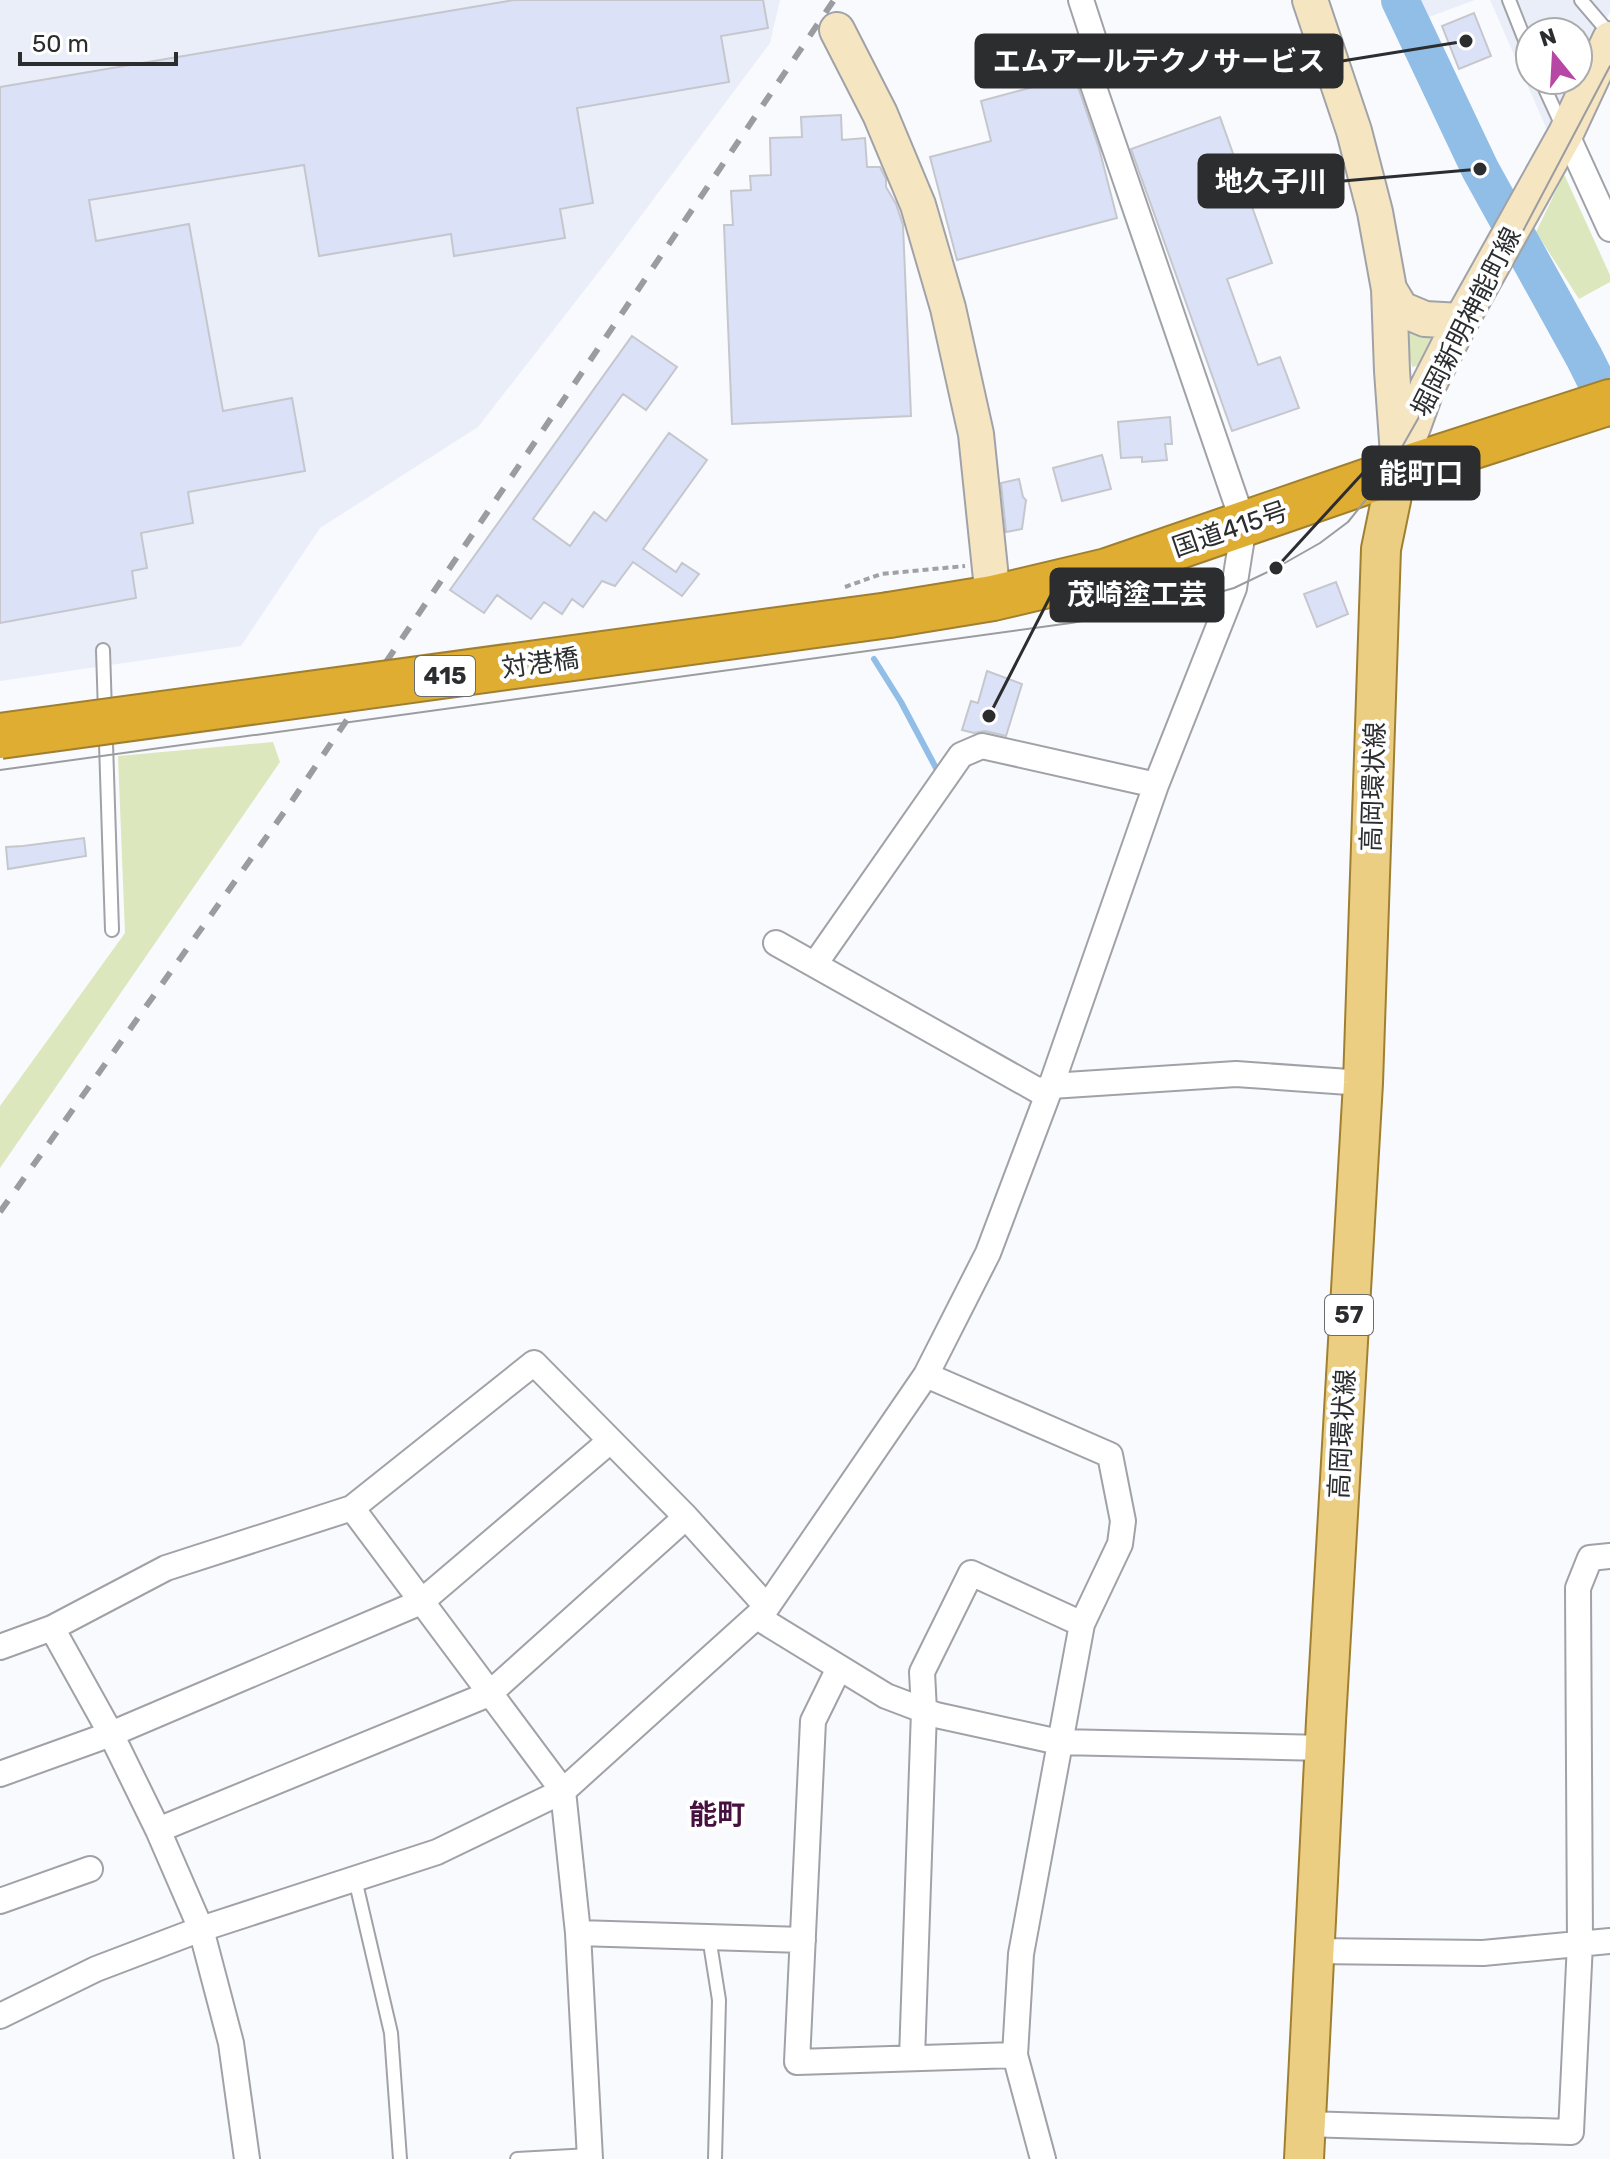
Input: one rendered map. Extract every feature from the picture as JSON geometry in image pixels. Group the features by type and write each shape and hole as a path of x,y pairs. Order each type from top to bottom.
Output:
{"highway":[{"name":"国道415号","path":"889,615 993,598 1107,571 1597,406"},
{"name":"対港橋","path":"0,736 889,615"}],"main road":[{"name":"高岡環状線","path":"1304,2142 1363,1083 1381,549 1397,471"}],"street":[{"path":"0,2016 96,1969 201,1929 437,1852 563,1791 762,1612 926,1375 988,1253 1051,1086 1156,785 1234,588 1244,525 1089,73 1093,37 1081,0"},
{"path":"1310,0 1354,131 1375,212 1389,289 1397,471"},
{"path":"837,30 880,114 918,205 948,308 976,434 993,598"},
{"name":"堀岡新明神能町線","path":"1570,143 1610,36"},
{"name":"堀岡新明神能町線","path":"1397,471 1455,377 1502,269 1570,143 1610,85"},
{"path":"1570,143 1610,229"},
{"name":"堀岡新明神能町線","path":"1397,471 1427,388 1461,321 1502,269"},
{"path":"1389,289 1401,309 1425,319 1461,321"},
{"path":"815,964 961,755 982,746 1156,785"},
{"path":"776,943 1039,1091 1051,1086 1236,1074 1363,1083"},
{"path":"0,1647 52,1628 166,1568 352,1508 534,1363 686,1517 762,1612 839,1668 886,1696 936,1715 1059,1742 1325,1748"},
{"path":"926,1375 1110,1455 1123,1521 1120,1544 1082,1624 1021,1954 1015,2055 1043,2159"},
{"path":"0,1774 111,1734 421,1602 610,1441"},
{"path":"352,1508 563,1791 578,1933 590,2157"},
{"path":"158,1830 489,1694 686,1517"},
{"path":"1304,2142 1571,2132 1580,1943 1578,1588 1590,1558 1610,1556"},
{"path":"912,2058 924,1711 922,1672 971,1573 1082,1624"},
{"path":"52,1628 111,1734 158,1830 201,1929 231,2043 247,2159"},
{"path":"839,1668 813,1721 797,2062 1015,2055"},
{"path":"0,1901 90,1869"},
{"path":"578,1933 803,1940"},
{"path":"1314,1951 1483,1953 1610,1941"}],"lane":[{"path":"1581,0 1610,36"},
{"path":"1548,96 1570,143"},
{"path":"103,650 112,930"},
{"path":"355,1879 391,2033 400,2159"},
{"path":"709,1937 719,2000 715,2159"},
{"path":"517,2159 590,2157"}],"shaded area":[{"path":"0,0 780,0 770,43 478,427 320,528 241,646 0,681"},
{"path":"1418,0 1475,0 1426,18"},
{"path":"1490,0 1610,0 1610,12 1594,42 1594,16 1514,16 1514,55"},
{"path":"1532,96 1565,96 1547,130"}],"green space":[{"path":"1564,174 1610,275 1610,282 1579,299 1536,232"},
{"path":"1408,328 1437,331 1424,364 1412,367 1407,342"},
{"path":"273,742 280,762 0,1168 0,1106 125,933 118,756"}],"building":[{"path":"514,0 763,0 768,28 721,36 729,82 577,108 593,203 560,209 565,238 454,256 451,234 319,256 304,165 89,200 96,241 189,224 223,411 292,398 305,471 188,492 193,523 141,533 147,568 132,571 136,598 0,623 0,87"},
{"path":"1474,13 1491,56 1459,69 1442,26"},
{"path":"1074,54 1075,78 1099,148 1117,218 957,260 930,157 991,141 981,101 1037,86 1032,65"},
{"path":"841,115 842,140 865,138 867,167 880,167 903,225 911,416 732,424 724,225 733,225 731,191 751,190 750,176 771,175 770,138 802,137 801,117"},
{"path":"1220,117 1272,263 1227,279 1258,365 1280,357 1299,408 1232,431 1131,149"},
{"path":"632,336 677,367 646,410 623,394 533,519 570,546 594,512 606,521 669,433 707,460 643,549 676,572 682,563 699,574 682,596 633,562 615,586 602,581 583,607 572,599 562,614 544,602 531,619 497,595 484,613 450,590"},
{"path":"1170,417 1172,444 1165,444 1167,460 1142,462 1142,457 1121,458 1118,422"},
{"path":"1102,455 1111,489 1062,501 1053,468"},
{"path":"1019,479 1026,500 1022,529 1006,532 1001,483"},
{"path":"1336,582 1348,614 1317,627 1304,594"},
{"path":"987,671 1022,684 1006,736 962,730 971,701 978,703"},
{"path":"84,838 86,856 8,869 6,847"}],"waterway":[{"path":"1400,0 1480,169 1610,409"},
{"path":"874,659 936,768"}],"tram line":[{"path":"0,770 1071,623 1174,605 1234,588 1320,543 1348,522 1385,476 1503,269 1610,66"}],"railway":[{"path":"0,1212 292,801 834,0"}],"place":[{"name":"エムアールテクノサービス","path":"1466,41"},
{"name":"地久子川","path":"1480,169"},
{"name":"能町口","path":"1276,568"},
{"name":"茂崎塗工芸","path":"989,716"}],"district":[{"name":"能町","path":"717,1814"}]}
